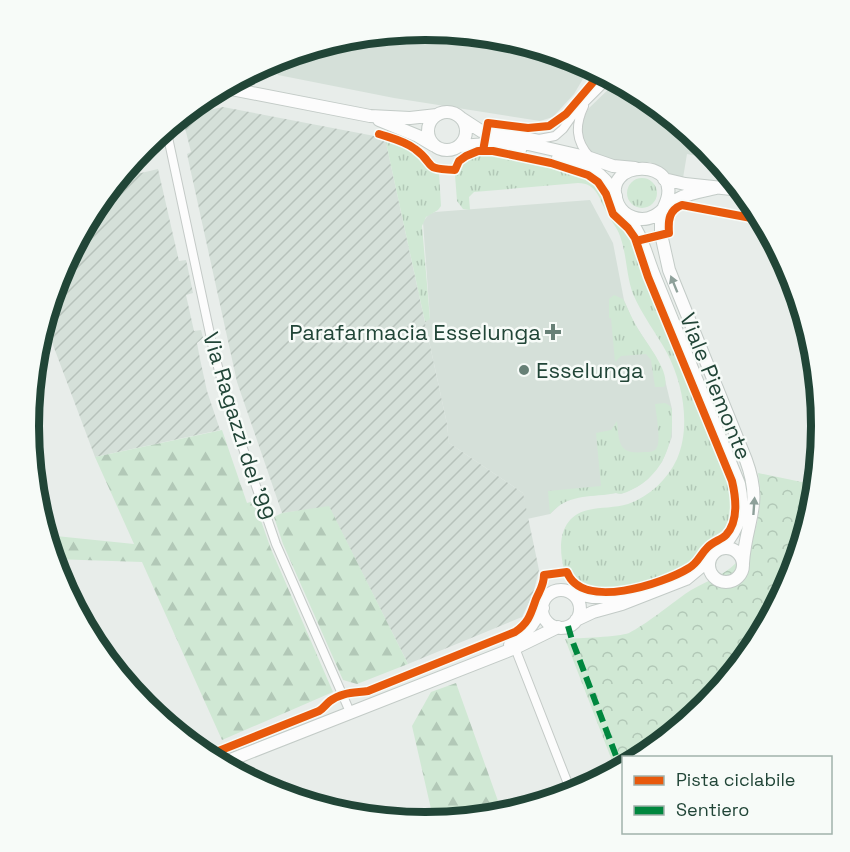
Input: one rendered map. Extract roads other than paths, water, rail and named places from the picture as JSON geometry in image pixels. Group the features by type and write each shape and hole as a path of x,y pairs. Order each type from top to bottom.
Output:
{"street":[{"path":"491,134 510,133 539,139 551,137 561,132 575,112 603,84"},
{"path":"236,90 370,116 410,118 449,112 491,134 590,158 609,165 651,169 664,179 729,189"},
{"path":"585,104 578,122 577,134 590,158"},
{"path":"433,145 427,131 430,121 436,115"},
{"path":"370,116 418,136 439,149 449,150 459,146 492,144 576,163 599,174 609,184 624,212 639,219 647,219 686,195 716,188"},
{"path":"459,146 466,135 466,128 461,118"},
{"name":"Via Ragazzi del '99","path":"168,138 213,348 228,405 276,544 350,712"},
{"path":"616,197 616,190 622,176 635,168"},
{"path":"663,209 668,194 664,179"},
{"name":"Viale Piemonte","path":"663,209 661,234 669,270 753,480 754,510 745,540 743,563"},
{"name":"Viale Piemonte","path":"624,212 643,239 654,275 738,480 741,499 740,518 734,534 722,548"},
{"path":"231,760 509,649 558,627 568,626 593,612 617,606 686,579 709,560 714,552 722,548 735,551 743,563 736,579 726,582 686,579"},
{"path":"709,560 710,573 717,580"},
{"path":"558,627 553,626 545,618 544,602 551,593 562,590 597,597 641,596"},
{"path":"572,593 580,606 576,620"},
{"path":"509,649 531,626 543,608"},
{"path":"509,649 568,785"}],"place":[{"name":"Parafarmacia Esselunga","path":"553,332"},
{"name":"Esselunga","path":"524,370"}]}
